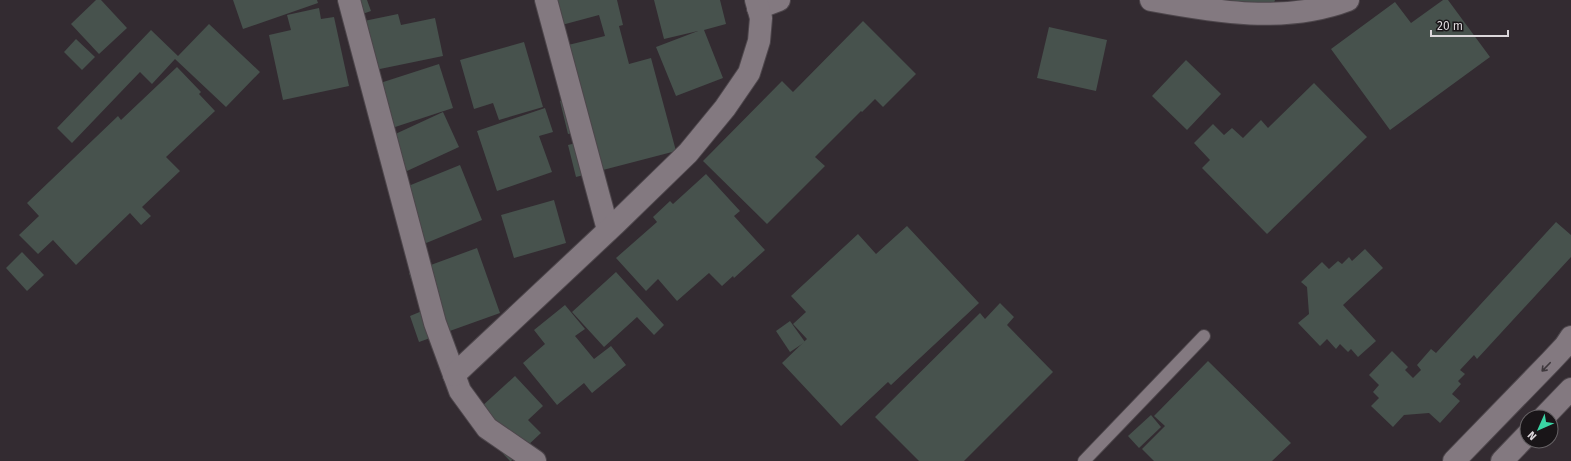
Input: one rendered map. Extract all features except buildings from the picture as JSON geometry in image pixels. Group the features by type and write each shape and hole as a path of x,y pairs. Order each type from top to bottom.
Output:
{"street":[{"path":"349,0 435,324 460,391 487,428 535,461"},
{"path":"546,0 608,230"},
{"path":"454,375 688,153 726,108 749,73 760,41 761,18 757,4 779,0"},
{"path":"1151,0 1195,8 1269,15 1303,12 1348,0"},
{"path":"1454,461 1569,341"},
{"path":"1552,409 1571,389"},
{"path":"1502,461 1519,443"}],"lane":[{"path":"1084,461 1204,336"}]}
